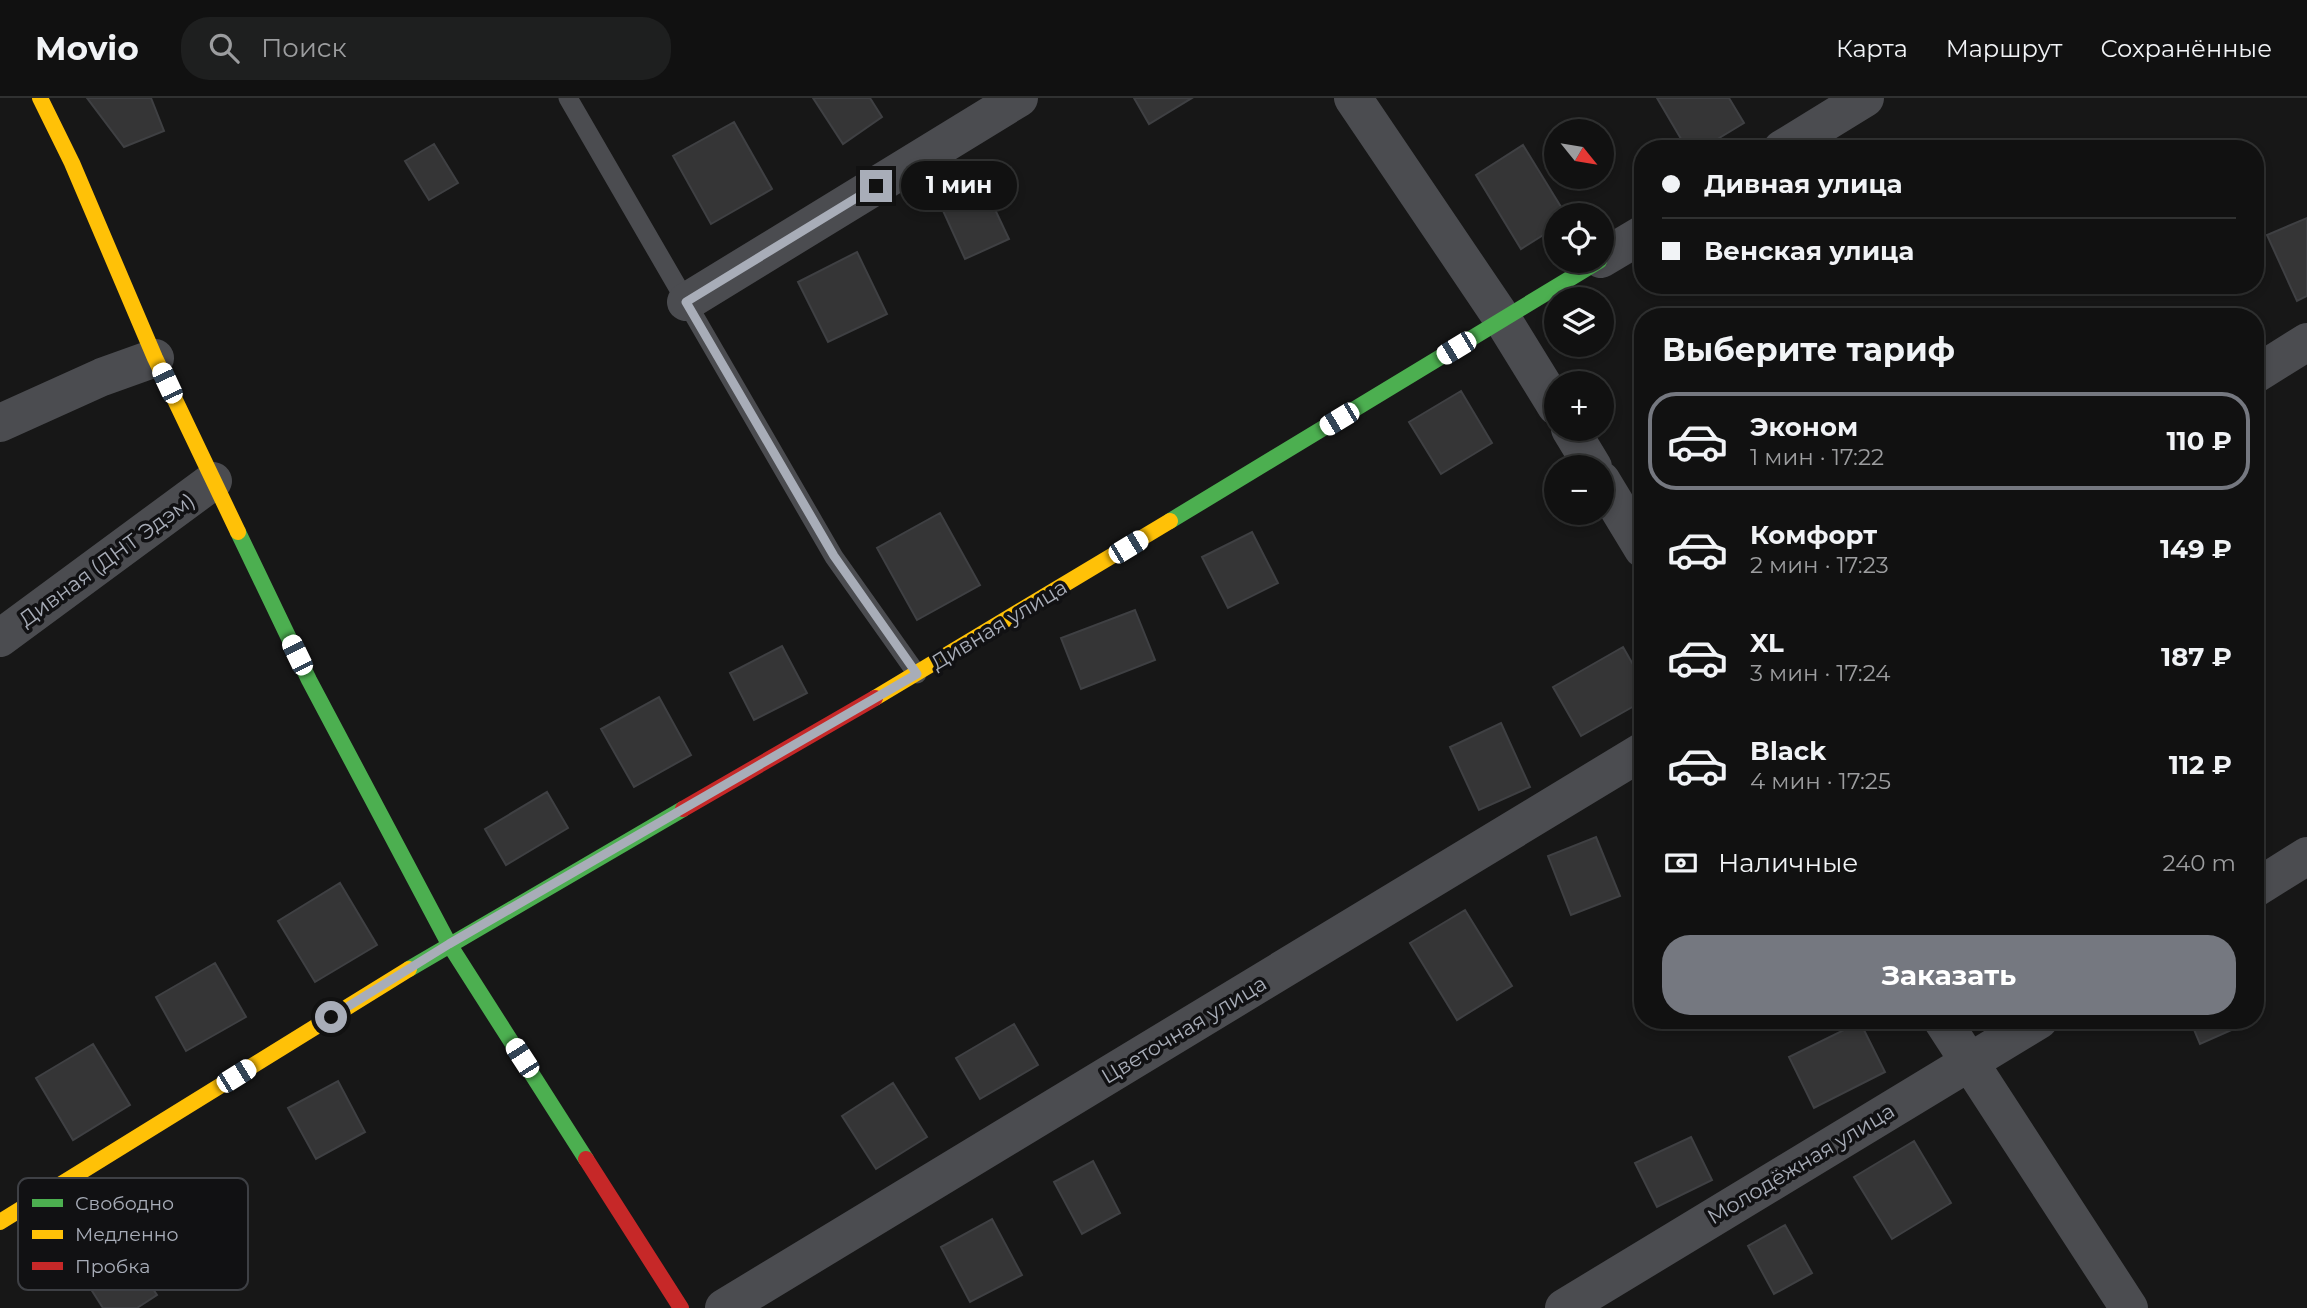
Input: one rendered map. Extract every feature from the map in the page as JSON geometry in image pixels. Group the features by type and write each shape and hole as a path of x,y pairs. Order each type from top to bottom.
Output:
{"street":[{"path":"40,98 72,163 155,358 309,680 449,944 681,1308"},
{"path":"686,302 1019,98"},
{"path":"1353,98 1503,320 1544,387"},
{"path":"1796,140 1864,98"},
{"name":"Дивная улица","path":"1614,252 1634,239"},
{"name":"Дивная улица","path":"71,1178 449,944 917,674 1579,273"},
{"path":"2264,369 2307,342"},
{"path":"0,423 102,377 155,358"},
{"name":"Дивная (ДНТ Эдэм)","path":"0,638 213,481"},
{"path":"1614,501 1634,534"},
{"name":"Цветочная улица","path":"724,1308 1634,756"},
{"path":"2264,883 2307,856"},
{"path":"1948,1029 2129,1308"},
{"name":"Молодёжная улица","path":"1564,1308 2024,1029"},
{"name":"Дивная улица","path":"0,1222 18,1211"}],"lane":[{"path":"568,98 834,556 917,674"}],"building":[{"path":"87,98 151,98 164,131 124,147"},
{"path":"813,98 870,98 882,117 843,144"},
{"path":"1134,98 1192,98 1149,124"},
{"path":"1657,98 1729,98 1744,123 1716,140 1682,140"},
{"path":"734,122 772,189 711,224 673,156"},
{"path":"434,144 458,183 429,200 405,161"},
{"path":"1523,145 1544,179 1544,189 1550,189 1559,203 1544,203 1544,235 1521,249 1476,175"},
{"path":"983,184 1009,239 965,259 940,204"},
{"path":"2307,218 2307,296 2297,301 2267,235"},
{"path":"857,252 887,314 828,342 798,282"},
{"path":"1461,391 1492,443 1441,474 1409,422"},
{"path":"940,513 980,585 917,620 877,548"},
{"path":"1252,532 1278,583 1228,608 1202,557"},
{"path":"1135,610 1155,660 1081,689 1061,638"},
{"path":"782,646 807,693 754,720 730,673"},
{"path":"1623,647 1634,666 1634,706 1581,736 1553,687"},
{"path":"659,697 691,755 634,787 601,729"},
{"path":"1501,723 1530,787 1479,810 1450,747"},
{"path":"547,792 568,828 506,865 485,829"},
{"path":"1596,837 1620,896 1571,915 1548,856"},
{"path":"340,883 377,945 315,982 278,921"},
{"path":"1465,910 1512,986 1457,1020 1410,943"},
{"path":"215,963 246,1017 186,1051 156,997"},
{"path":"1014,1024 1038,1065 980,1099 956,1058"},
{"path":"1846,1029 1864,1029 1885,1072 1814,1108 1789,1057"},
{"path":"2194,1029 2234,1029 2200,1044"},
{"path":"93,1044 130,1105 73,1140 36,1078"},
{"path":"338,1081 365,1132 316,1159 288,1108"},
{"path":"893,1083 927,1137 876,1169 842,1116"},
{"path":"1691,1137 1712,1180 1657,1207 1635,1163"},
{"path":"1914,1141 1951,1203 1892,1239 1854,1177"},
{"path":"1093,1161 1120,1213 1082,1234 1054,1182"},
{"path":"992,1219 1022,1275 970,1302 941,1247"},
{"path":"1785,1225 1812,1273 1774,1294 1748,1246"},
{"path":"91,1290 154,1290 157,1295 137,1308 103,1308"}],"traffic: fast":[{"path":"1170,521 1579,273"},
{"path":"238,532 309,680 449,944 586,1159"},
{"path":"409,969 683,809"}],"traffic: slow":[{"path":"40,98 72,163 155,358 238,532"},
{"path":"875,698 1170,521"},
{"path":"71,1178 409,969"},
{"path":"0,1222 18,1211"}],"traffic: jam":[{"path":"683,809 875,698"},
{"path":"586,1159 681,1308"}],"route":[{"path":"331,1017 449,944 917,674 834,556 686,302 876,186"}]}
